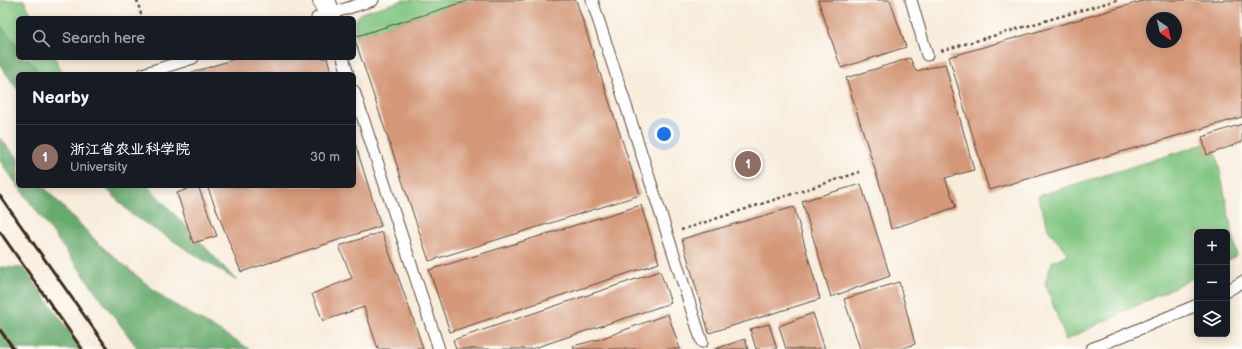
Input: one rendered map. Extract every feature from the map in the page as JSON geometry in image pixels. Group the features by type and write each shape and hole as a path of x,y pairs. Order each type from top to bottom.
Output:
{"lane":[{"path":"325,13 373,0"},
{"path":"592,0 702,342"},
{"path":"911,0 927,55"},
{"path":"149,72 187,60"},
{"path":"344,60 347,72"},
{"path":"356,97 438,349"},
{"path":"1230,288 1242,282"},
{"path":"1091,349 1194,306"}],"path":[{"path":"137,0 141,16"},
{"path":"927,55 1118,0"},
{"path":"668,234 860,172"}],"green space":[{"path":"0,0 24,0 32,16 16,16 16,45 0,25"},
{"path":"404,0 470,0 356,36 356,20 361,13"},
{"path":"0,25 16,45 16,60 29,60 38,72 16,72 16,87 0,65"},
{"path":"29,60 56,60 62,72 38,72"},
{"path":"0,138 16,156 16,183 0,161"},
{"path":"1214,141 1237,256 1230,260 1230,229 1194,229 1194,277 1066,340 1045,283 1052,262 1068,254 1049,231 1038,196"},
{"path":"19,188 45,188 100,245 165,299 250,349 138,349"},
{"path":"106,188 150,188 237,281 132,215"},
{"path":"0,267 24,268 82,349 0,349"}],"building":[{"path":"470,0 576,0 640,195 429,261 356,43 356,36"},
{"path":"818,0 890,0 906,47 841,68"},
{"path":"1146,0 1242,0 1242,117 989,190 949,57"},
{"path":"910,58 916,71 945,64 974,170 945,178 956,207 891,229 884,198 846,78"},
{"path":"232,60 328,60 331,72 193,72"},
{"path":"1242,124 1242,142 1207,155 1202,137"},
{"path":"356,146 381,226 241,272 208,188 356,188"},
{"path":"861,184 890,276 831,297 802,201"},
{"path":"190,188 199,188 217,236 193,243 177,193"},
{"path":"641,205 659,263 450,332 429,270"},
{"path":"794,207 820,299 709,333 682,239"},
{"path":"382,232 423,349 378,349 364,307 323,321 312,294 352,278 339,246"},
{"path":"660,271 671,303 531,349 456,349 453,340"},
{"path":"899,282 915,344 900,349 860,349 844,299"},
{"path":"813,313 825,349 786,349 779,326"},
{"path":"668,314 680,349 574,349 573,346 600,339"},
{"path":"769,324 777,349 756,349 750,329"},
{"path":"745,339 748,349 715,349"}],"railway":[{"path":"0,196 108,349"},
{"path":"0,232 82,349"},
{"path":"0,330 14,349"}],"place":[{"name":"浙江省农业科学院","path":"748,164"}]}
